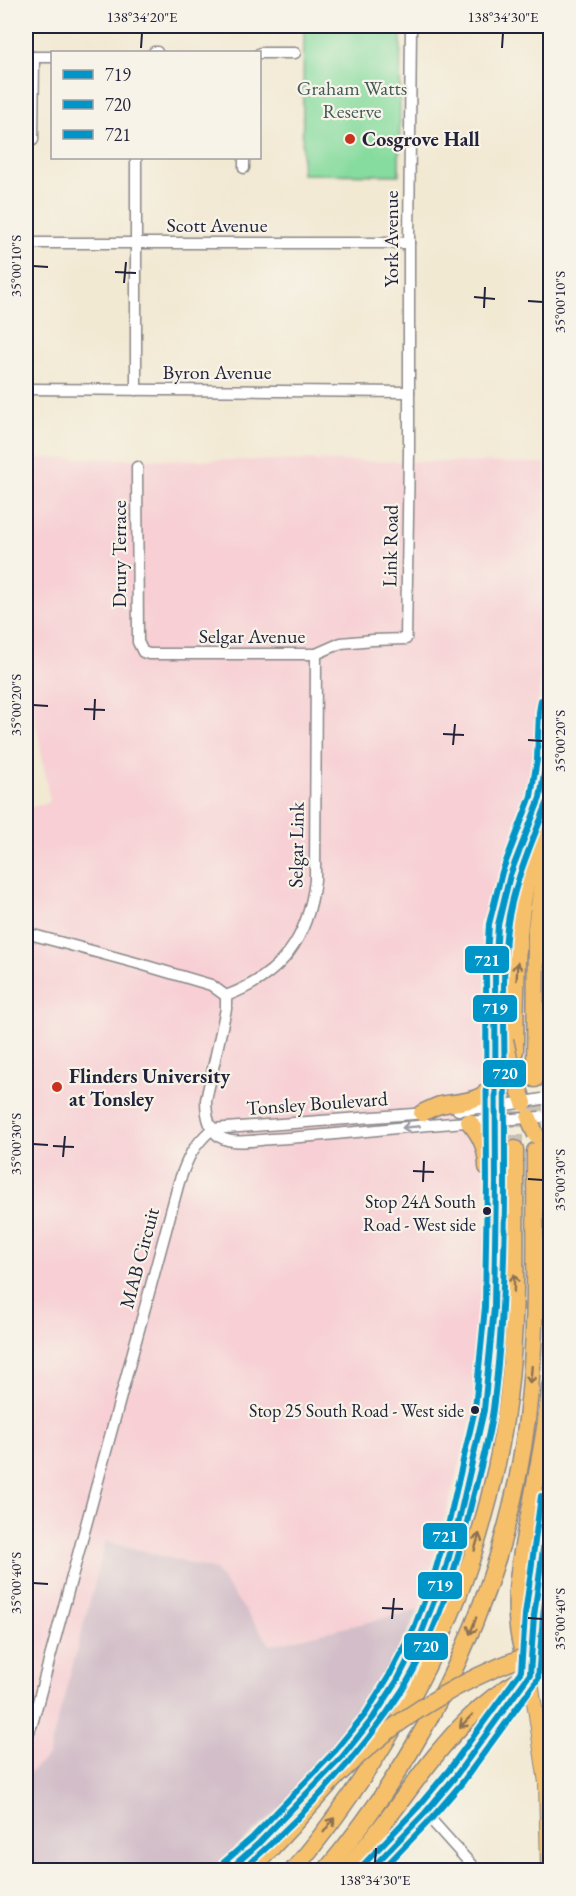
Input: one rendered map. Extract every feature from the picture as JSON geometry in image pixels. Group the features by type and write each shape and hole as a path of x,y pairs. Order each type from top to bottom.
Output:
{"highway":[{"path":"406,1709 455,1563 484,1429 494,1308 498,1113 495,1079 497,935 503,898 515,860 537,810 543,786 550,702"},
{"path":"510,1045 524,894 543,823 550,785"},
{"path":"535,1079 536,928 542,883 550,850"},
{"path":"495,985 510,1045 536,1114 550,1186"},
{"path":"422,1113 438,1106 465,1102 482,1096 492,1088 495,1079"},
{"path":"469,1122 483,1142 489,1172 496,1184"},
{"path":"293,1870 348,1800 406,1709 440,1642 472,1559 493,1480 508,1398 513,1342 515,1149"},
{"path":"326,1870 375,1807 428,1723 470,1633 492,1574 511,1505 526,1428 532,1366 535,1151"},
{"path":"530,1673 520,1640 517,1587 545,1435 550,1387"},
{"path":"229,1870 258,1844 342,1757 373,1718 397,1681 432,1609 456,1532 484,1410"},
{"path":"370,1870 425,1813 455,1777 530,1673 534,1616 550,1497"},
{"path":"250,1870 341,1772 408,1717 468,1681 550,1648"},
{"path":"346,1870 458,1729 494,1696 530,1673 550,1666"}],"main road":[{"path":"548,1870 546,1783 530,1673 539,1651 550,1638"}],"street":[{"name":"York Avenue","path":"409,453 411,26"},
{"path":"261,53 295,53"},
{"path":"33,140 29,118 30,57 51,57"},
{"path":"136,159 136,390"},
{"name":"Scott Avenue","path":"26,243 409,243"},
{"name":"Byron Avenue","path":"26,389 409,392"},
{"name":"Link Road","path":"406,639 409,453"},
{"name":"Drury Terrace","path":"137,467 138,642"},
{"name":"Selgar Avenue","path":"138,642 143,652 149,654 316,654 341,643 374,639 406,639"},
{"name":"Selgar Link","path":"226,996 258,980 282,961 300,937 308,919 315,880 316,654"},
{"path":"26,933 211,985 226,996 226,1009 206,1100 212,1130"},
{"name":"Tonsley Boulevard","path":"212,1130 422,1113 536,1114 546,1098"},
{"name":"Tonsley Boulevard","path":"212,1130 221,1138 237,1141 301,1138 469,1122 498,1113"},
{"name":"MAB Circuit","path":"26,1739 32,1725 179,1182 189,1155 212,1130"},
{"path":"425,1813 476,1870"}],"shaded area":[{"path":"26,458 545,463 542,653 532,802 498,884 486,943 484,1216 489,1255 485,1350 472,1418 419,1610 271,1645 215,1570 106,1541 48,1756 26,1776 26,809 50,802 26,666"},
{"path":"106,1541 215,1570 271,1645 419,1610 400,1649 351,1732 293,1797 212,1870 26,1870 26,1776 48,1756"}],"green space":[{"name":"Graham Watts Reserve","path":"304,26 401,26 399,175 302,174"}],"tunnel":[{"path":"535,1079 535,1135"},
{"path":"515,1087 515,1149"}],"transit line":[{"name":"721","path":"223,1863 252,1838 335,1751 366,1713 389,1676 414,1628 434,1575 447,1530 475,1409 485,1307 486,971 489,924 502,872 531,796 537,760 541,700"},
{"name":"719","path":"229,1870 258,1844 342,1757 373,1718 397,1681 422,1632 443,1578 456,1532 484,1410 494,1308 495,971 498,925 510,875 540,798 546,761 550,702"},
{"name":"720","path":"242,1870 329,1785 386,1714 415,1668 436,1623 459,1552 489,1433 499,1353 505,1239 504,989 507,928 518,879 548,801 550,789"},
{"name":"721","path":"364,1864 418,1807 448,1771 521,1671 525,1615 541,1496"},
{"name":"719","path":"370,1870 425,1813 455,1777 530,1674 534,1616 550,1497"},
{"name":"720","path":"382,1870 462,1783 538,1679 550,1561"}],"place":[{"name":"Cosgrove Hall","path":"350,139"},
{"name":"Flinders University at Tonsley","path":"57,1087"},
{"name":"Stop 24A South Road - West side","path":"487,1211"},
{"name":"Stop 25 South Road - West side","path":"475,1410"}]}
